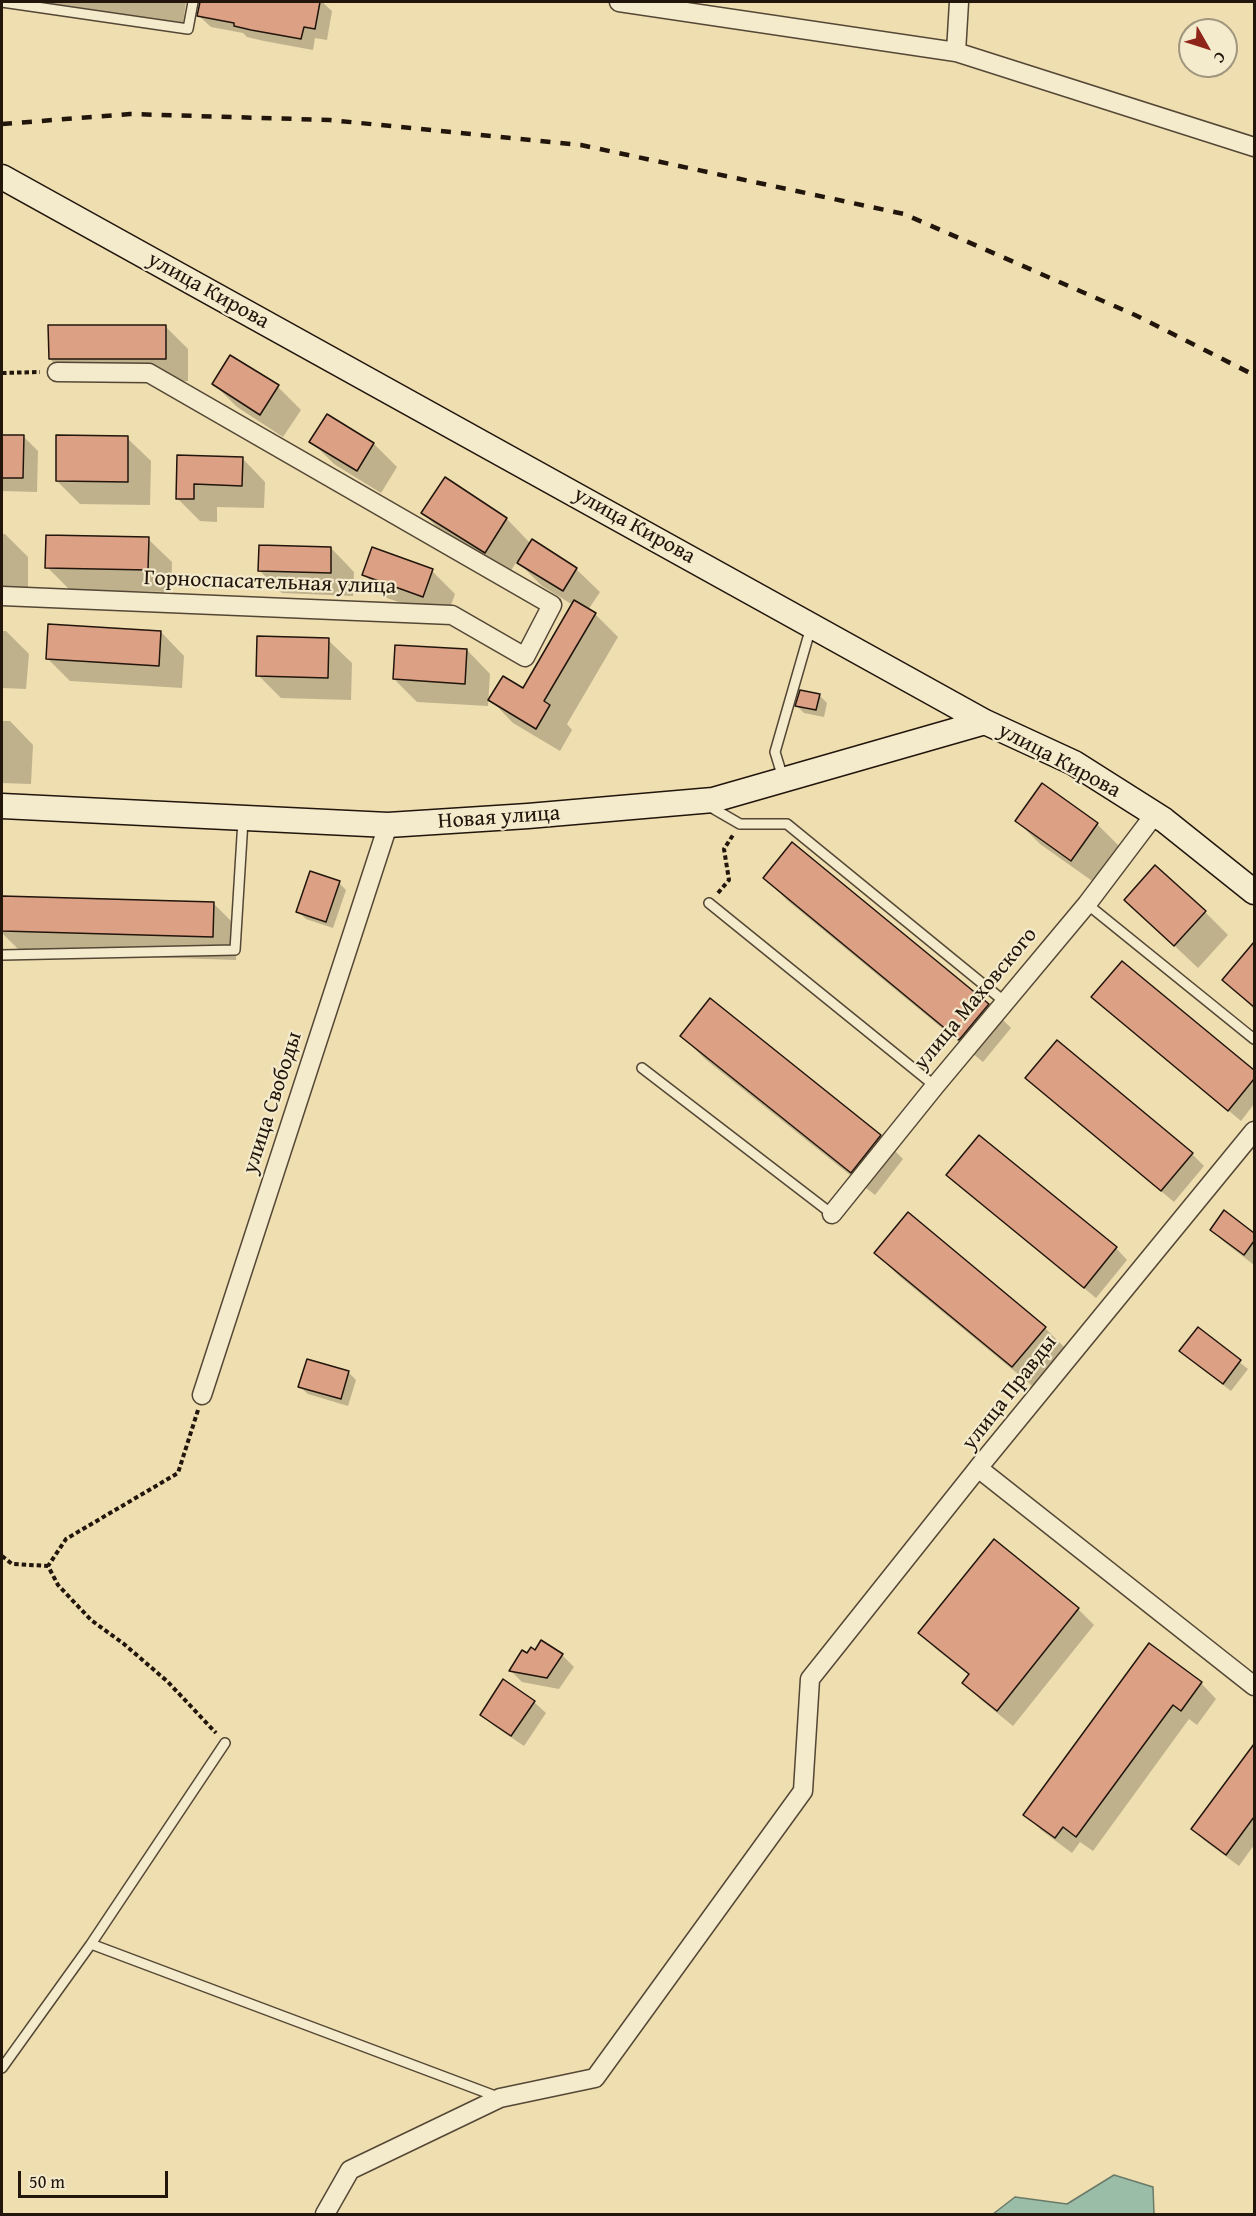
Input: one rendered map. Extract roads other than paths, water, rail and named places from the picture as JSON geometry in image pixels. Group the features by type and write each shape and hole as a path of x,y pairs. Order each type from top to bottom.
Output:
{"main road":[{"name":"улица Кирова","path":"2,177 985,722 1074,763 1155,814 1254,892"},
{"name":"Новая улица","path":"2,806 388,825 528,816 713,800 985,722"}],"street":[{"path":"619,2 956,52 1254,147"},
{"path":"956,52 959,2"},
{"name":"Горноспасательная улица","path":"2,596 452,615 525,657 552,605 149,373 57,372"},
{"name":"улица Маховского","path":"832,1214 1087,904 1155,814"},
{"name":"улица Свободы","path":"202,1395 388,825"},
{"name":"улица Правды","path":"1254,1131 978,1468 1254,1686"},
{"path":"325,2214 350,2170 500,2098 595,2078 803,1791 810,1679 978,1468"}],"lane":[{"path":"2,2 188,29 193,2"},
{"path":"783,780 775,752 811,625"},
{"path":"713,800 714,809 740,824 787,824 1005,1002"},
{"path":"2,955 235,950 243,818"},
{"path":"709,903 935,1086"},
{"path":"1087,904 1254,1039"},
{"path":"642,1068 832,1214"},
{"path":"2,2068 91,1944 225,1743"},
{"path":"91,1944 500,2098"}],"railway":[{"path":"2,124 130,114 330,120 581,145 904,214 1135,315 1254,375"}]}
